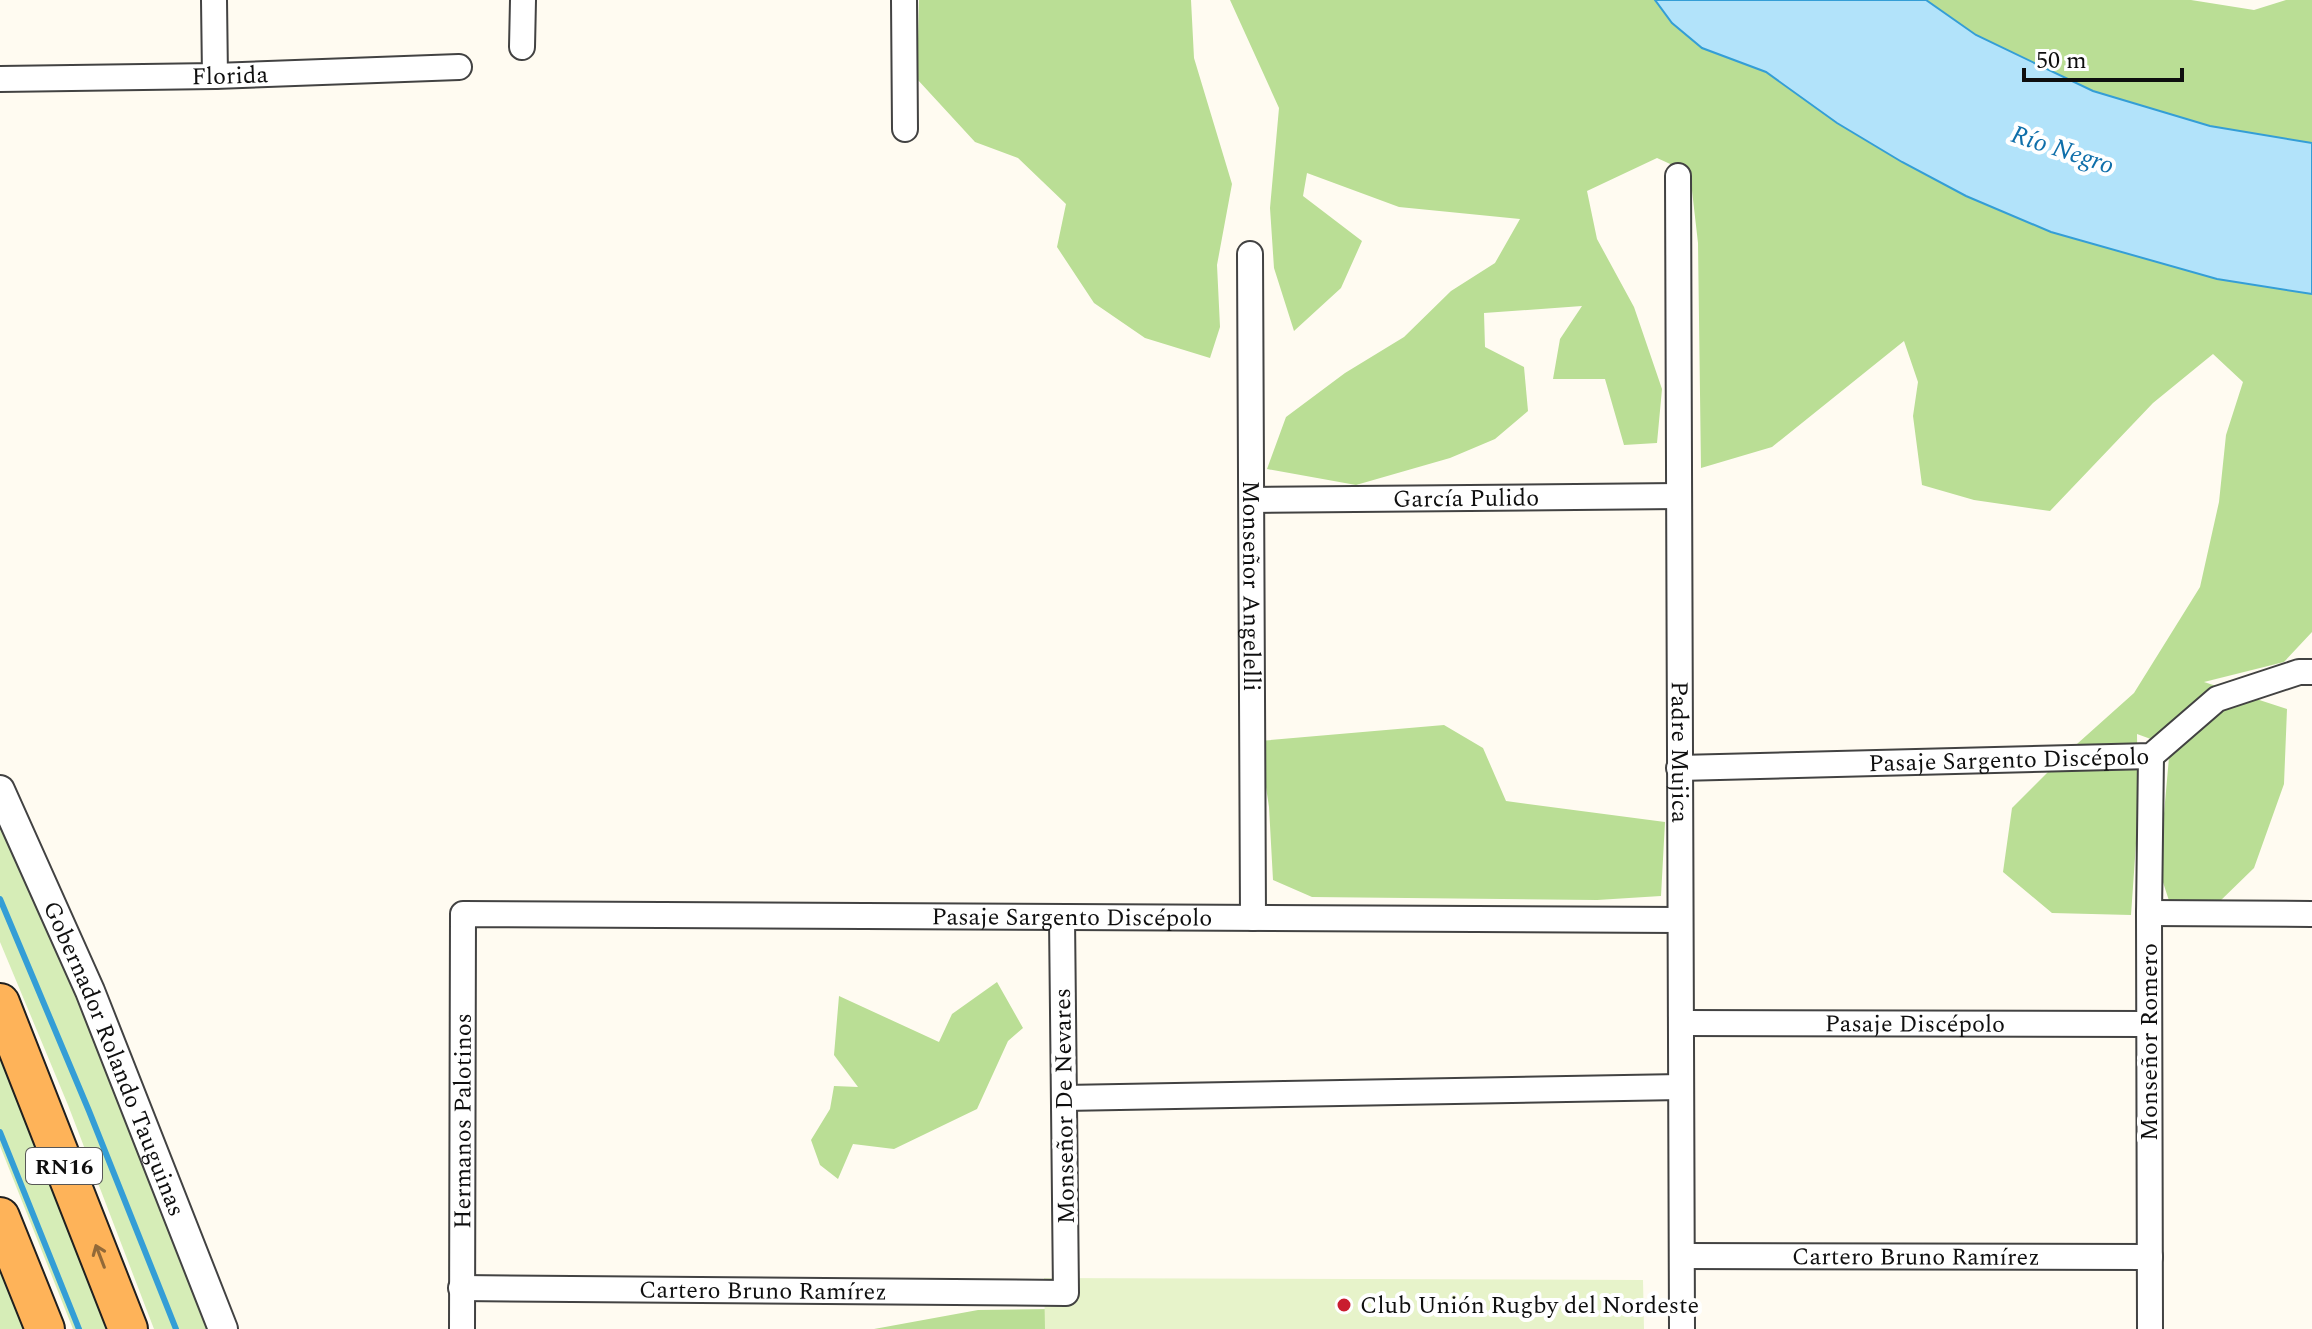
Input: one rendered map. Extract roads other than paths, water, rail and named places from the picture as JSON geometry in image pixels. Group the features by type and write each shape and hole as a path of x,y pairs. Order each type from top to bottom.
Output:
{"highway":[{"name":"RN16","path":"0,1003 128,1329"},
{"path":"0,1217 45,1329"}],"street":[{"path":"214,0 215,76"},
{"path":"522,47 523,0"},
{"path":"904,0 905,129"},
{"name":"Florida","path":"0,79 215,76 459,67"},
{"name":"Padre Mujica","path":"1678,176 1682,1329"},
{"name":"Monseñor Angelelli","path":"1250,254 1253,918"},
{"name":"García Pulido","path":"1252,500 1679,496"},
{"name":"Pasaje Sargento Discépolo","path":"1679,768 2151,756 2217,699 2299,672 2312,672"},
{"name":"Monseñor Romero","path":"2150,1329 2151,756"},
{"name":"Gobernador Rolando Tauguinas","path":"0,790 90,991 223,1329"},
{"path":"2149,913 2312,914"},
{"name":"Pasaje Sargento Discépolo","path":"463,914 1680,920"},
{"name":"Hermanos Palotinos","path":"462,1329 463,914"},
{"name":"Monseñor De Nevares","path":"1062,918 1066,1293"},
{"name":"Pasaje Discépolo","path":"1681,1023 2149,1024"},
{"path":"1064,1098 1681,1087"},
{"name":"Cartero Bruno Ramírez","path":"1682,1256 2150,1257"},
{"name":"Cartero Bruno Ramírez","path":"461,1288 1066,1293"}],"water":[{"name":"Río Negro","path":"1655,0 1926,0 1976,35 2093,91 2210,126 2312,143 2312,294 2217,279 2051,232 1966,196 1837,123 1766,72 1702,48 1672,23"}],"waterway":[{"path":"0,899 176,1329"},
{"path":"0,1132 79,1329"}],"place":[{"name":"Club Unión Rugby del Nordeste","path":"1344,1305"}]}
